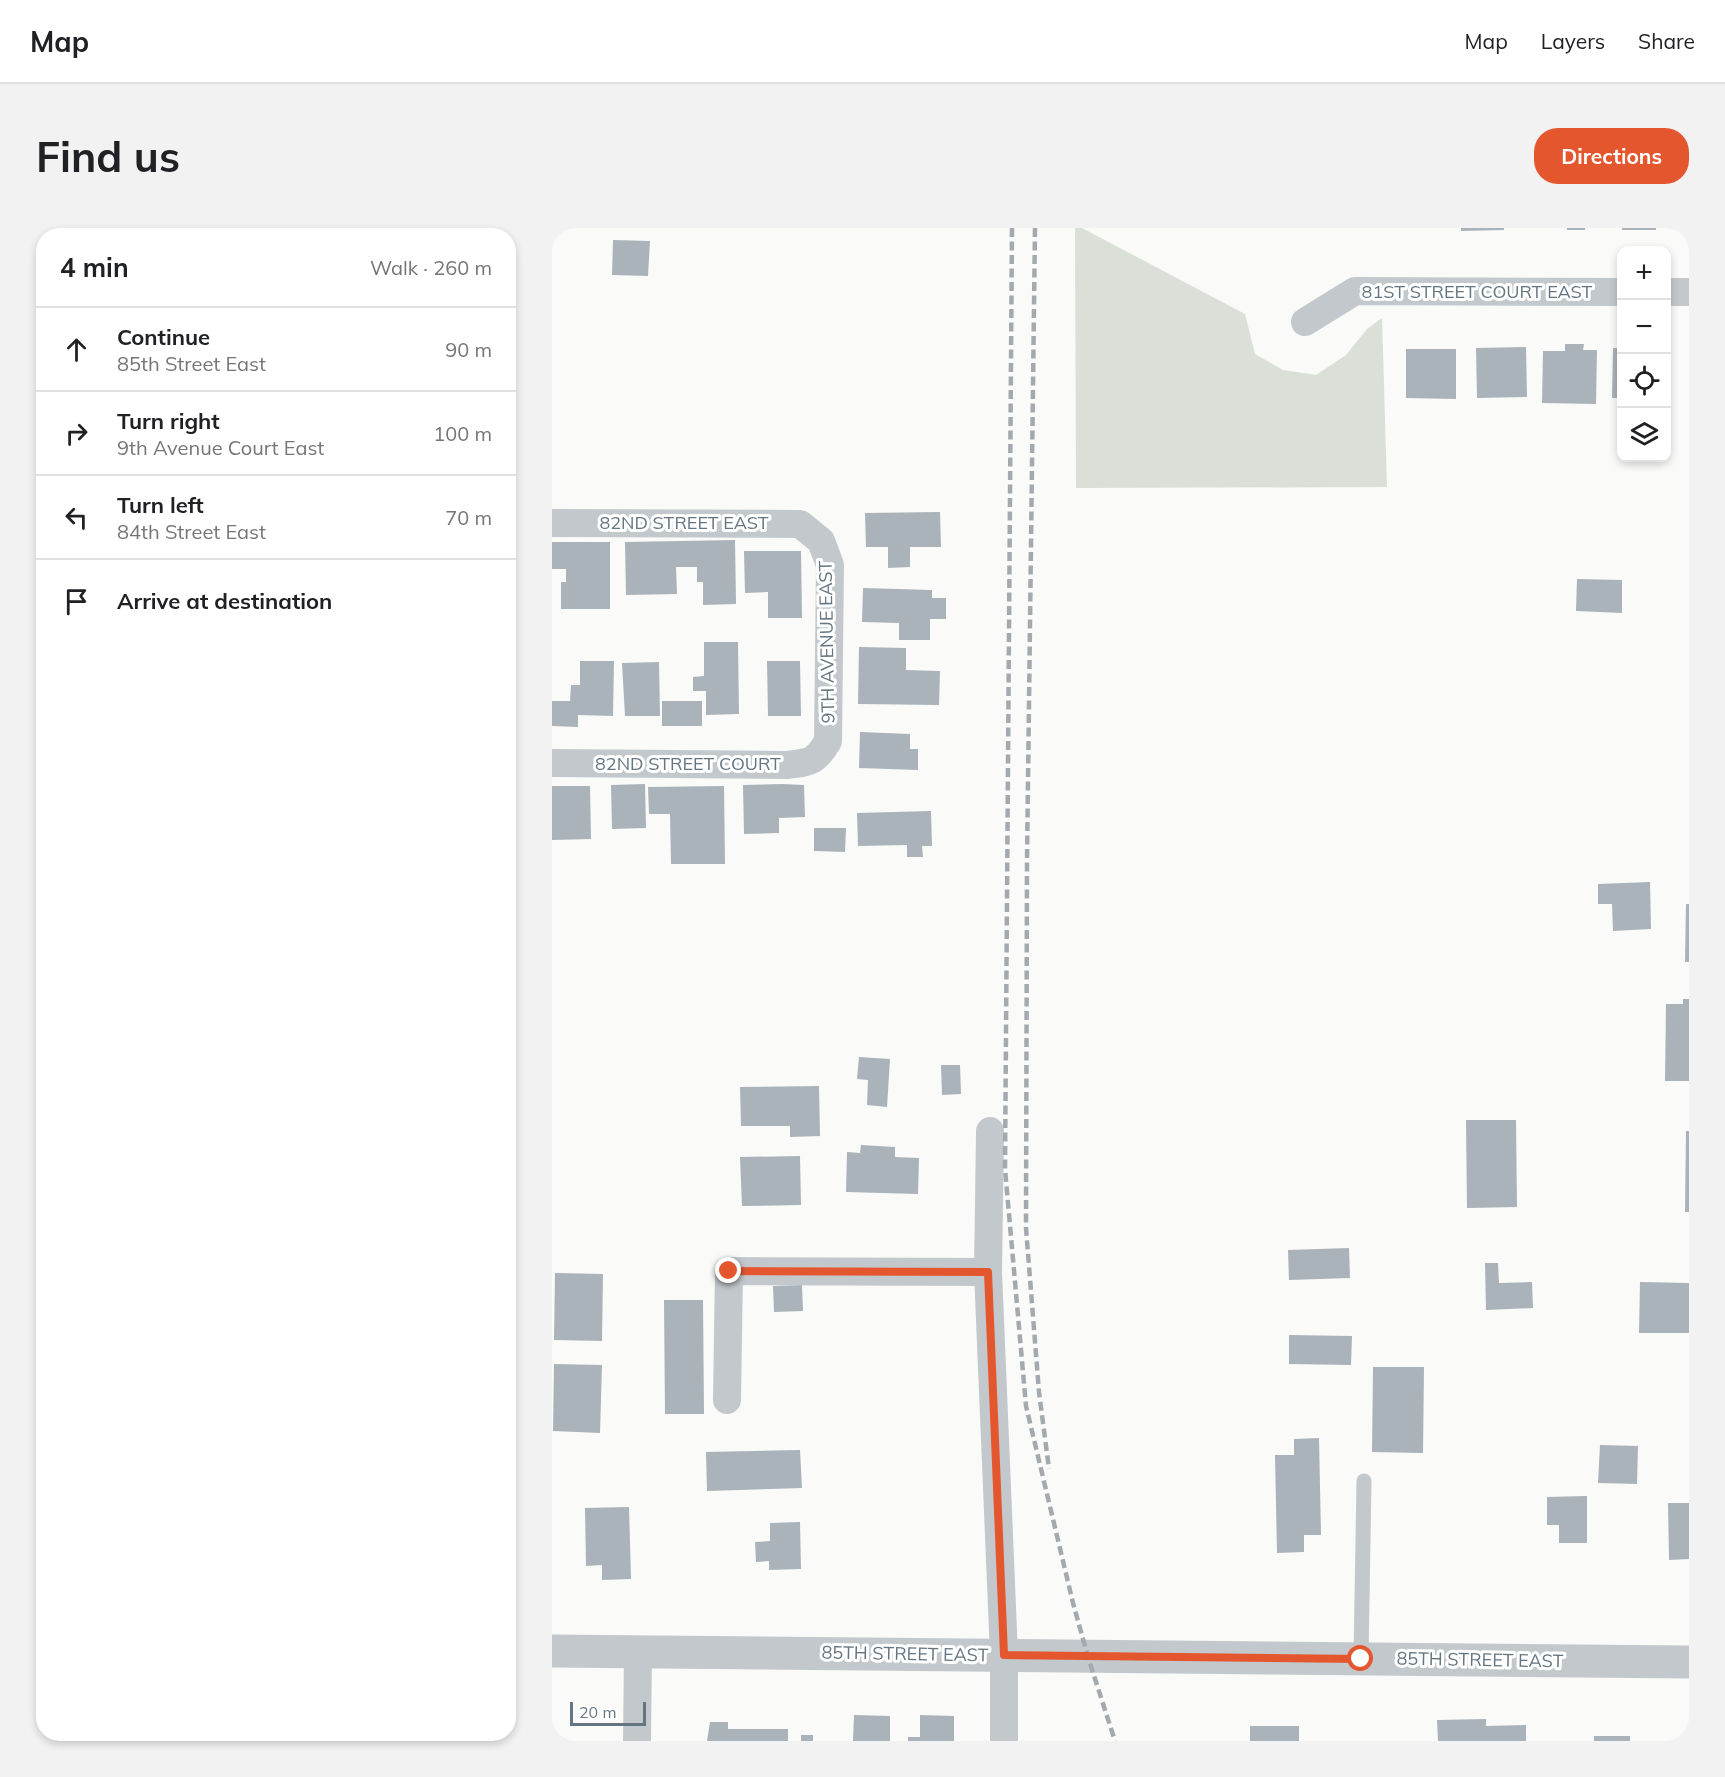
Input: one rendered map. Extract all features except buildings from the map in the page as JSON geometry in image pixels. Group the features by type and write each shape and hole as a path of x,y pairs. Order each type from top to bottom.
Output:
{"street":[{"name":"81ST STREET COURT EAST","path":"1305,322 1355,291 1617,292"},
{"path":"1671,292 1689,292"},
{"name":"82ND STREET EAST","path":"552,523 800,524 812,534"},
{"name":"9TH AVENUE EAST","path":"812,534 821,541 830,565 829,727 828,741 820,754"},
{"name":"82ND STREET COURT","path":"552,763 787,765 812,762 820,754"},
{"path":"990,1131 988,1272 1004,1655 1004,1741"},
{"path":"727,1400 729,1271 988,1272"},
{"name":"85TH STREET EAST","path":"552,1651 1689,1662"},
{"path":"637,1741 638,1651"}],"lane":[{"path":"1361,1659 1364,1481"}],"shaded area":[{"path":"1075,228 1082,228 1245,314 1255,354 1283,370 1316,375 1346,355 1367,329 1382,318 1387,487 1076,488"}],"railway":[{"path":"1012,228 1005,1169 1026,1406 1073,1603 1115,1741"},
{"path":"1035,228 1027,862 1026,1228 1039,1392 1049,1469"}],"route":[{"path":"729,1271 988,1272 1004,1655 1361,1659"}]}
